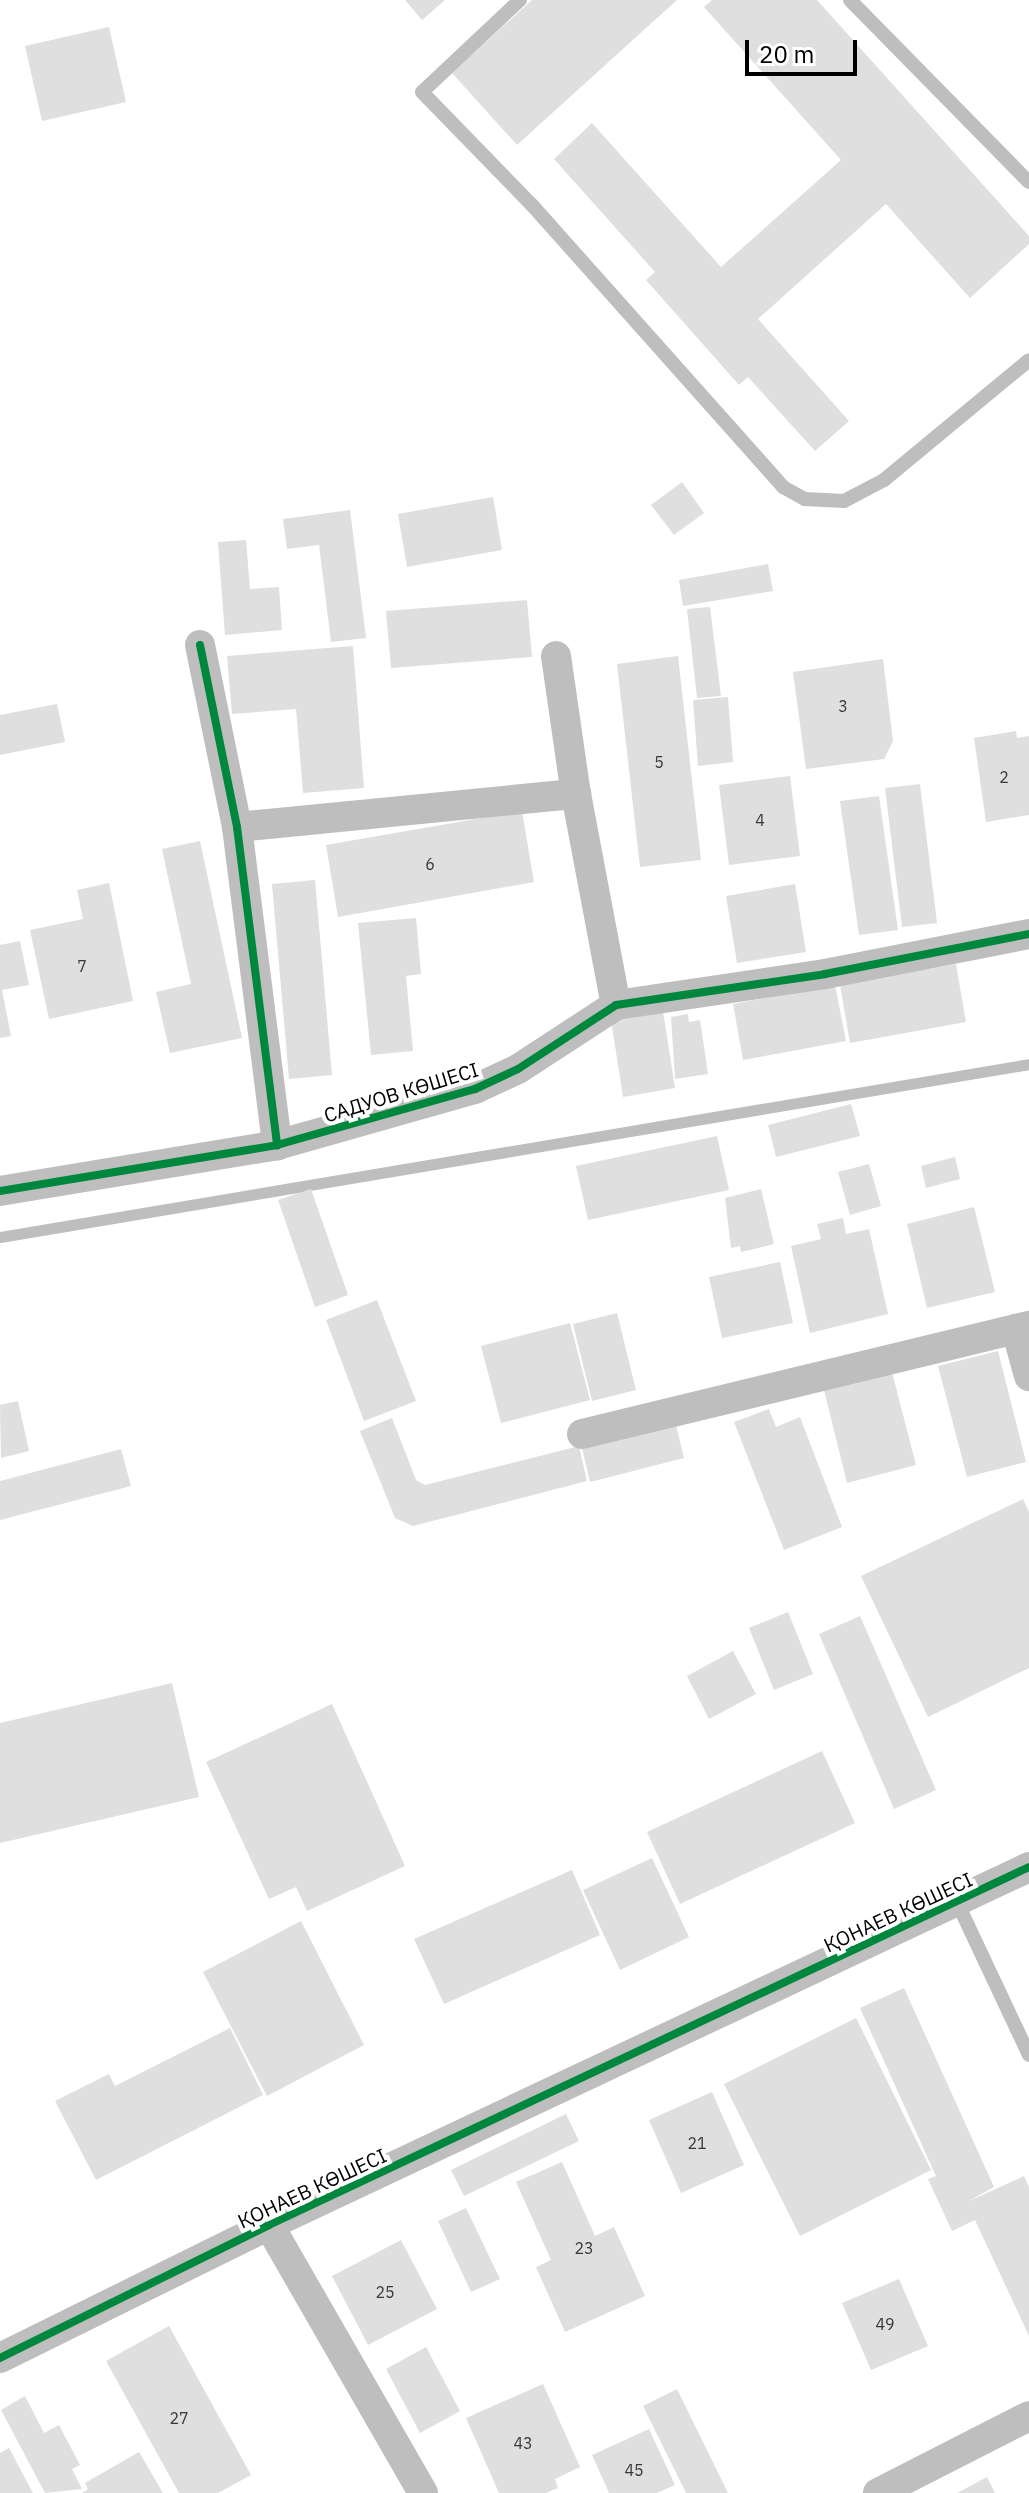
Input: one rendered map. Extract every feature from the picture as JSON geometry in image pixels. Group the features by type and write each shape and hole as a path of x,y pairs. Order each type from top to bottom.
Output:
{"street":[{"path":"200,645 237,827 277,1145"},
{"path":"556,656 576,794 616,1005"},
{"path":"237,827 576,794"},
{"name":"САДУОВ КӨШЕСІ","path":"0,1191 277,1145 475,1089 518,1069 616,1005 810,977 1029,934"},
{"path":"582,1434 1022,1328 1029,1376"},
{"name":"ҚОНАЕВ КӨШЕСІ","path":"0,2358 269,2225 1029,1867"},
{"path":"269,2225 423,2493"},
{"path":"878,2493 1029,2416"}],"lane":[{"path":"520,0 422,92 532,205 783,487 805,499 844,501 884,480 1029,360"},
{"path":"850,0 1029,182"},
{"path":"957,1902 1029,2055"}],"building":[{"path":"405,0 445,0 422,20"},
{"path":"532,0 677,0 517,145 452,73"},
{"path":"712,0 817,0 1029,236 1029,244 970,298 886,204 758,319 849,421 815,451 748,377 739,385 646,280 655,272 554,159 592,123 721,267 841,160 704,7"},
{"path":"109,27 126,102 42,121 25,46"},
{"path":"682,482 704,513 674,535 651,505"},
{"path":"493,497 502,550 407,567 398,514"},
{"path":"350,510 366,638 331,642 319,545 287,549 283,519"},
{"path":"246,540 250,589 279,587 282,630 225,635 218,542"},
{"path":"768,564 773,591 683,606 679,580"},
{"path":"527,600 532,657 391,668 386,611"},
{"path":"710,607 721,696 697,698 687,609"},
{"path":"353,646 364,788 303,793 296,709 232,714 227,656"},
{"path":"678,656 701,860 640,867 617,664"},
{"path":"883,659 893,741 884,759 806,769 793,672"},
{"path":"728,697 733,762 698,766 693,700"},
{"path":"57,704 65,742 0,755 0,715"},
{"path":"1016,731 1017,738 1029,736 1029,815 986,822 974,738"},
{"path":"790,776 800,856 729,865 719,785"},
{"path":"920,784 937,923 902,927 885,788"},
{"path":"879,796 898,930 859,935 840,801"},
{"path":"522,811 534,882 338,917 326,845"},
{"path":"200,841 242,1038 170,1053 156,992 191,984 162,849"},
{"path":"315,880 332,1075 289,1079 272,884"},
{"path":"109,883 133,1001 49,1019 30,930 83,919 77,890"},
{"path":"795,884 806,952 737,963 726,896"},
{"path":"416,918 421,974 406,976 413,1051 371,1055 358,923"},
{"path":"20,941 29,985 2,990 11,1036 0,1038 0,945"},
{"path":"956,964 966,1022 850,1043 840,985"},
{"path":"835,985 846,1041 743,1060 733,1004"},
{"path":"663,1011 675,1088 623,1097 611,1020"},
{"path":"688,1014 689,1022 700,1020 708,1074 675,1079 671,1017"},
{"path":"851,1104 860,1136 776,1157 768,1125"},
{"path":"717,1136 729,1190 588,1220 576,1166"},
{"path":"955,1157 960,1179 926,1188 921,1166"},
{"path":"869,1164 881,1206 850,1215 838,1172"},
{"path":"311,1189 348,1295 315,1307 278,1200"},
{"path":"761,1189 774,1244 741,1252 740,1246 731,1248 725,1198"},
{"path":"974,1207 995,1292 927,1308 907,1224"},
{"path":"843,1218 846,1234 869,1229 888,1314 810,1333 791,1246 821,1239 817,1224"},
{"path":"780,1262 793,1323 722,1338 709,1277"},
{"path":"377,1300 416,1401 364,1421 326,1320"},
{"path":"617,1313 636,1390 592,1401 573,1324"},
{"path":"570,1323 590,1400 501,1423 481,1346"},
{"path":"998,1351 1026,1462 967,1477 938,1366"},
{"path":"892,1372 916,1465 847,1483 824,1390"},
{"path":"18,1401 29,1451 1,1458 0,1405"},
{"path":"769,1409 776,1427 800,1417 842,1527 784,1550 734,1422"},
{"path":"392,1418 416,1480 425,1485 579,1446 587,1481 413,1526 395,1518 360,1431"},
{"path":"676,1425 684,1458 590,1482 582,1448"},
{"path":"121,1449 131,1486 0,1520 0,1481"},
{"path":"1023,1499 1029,1512 1029,1668 928,1717 861,1576"},
{"path":"788,1612 813,1674 774,1690 749,1628"},
{"path":"860,1616 936,1790 894,1809 819,1634"},
{"path":"733,1651 756,1694 709,1719 687,1676"},
{"path":"172,1683 199,1797 0,1843 0,1723"},
{"path":"332,1704 405,1866 307,1911 296,1887 269,1899 206,1762"},
{"path":"822,1751 855,1823 680,1904 647,1832"},
{"path":"652,1858 689,1937 620,1970 583,1890"},
{"path":"572,1870 600,1935 444,2004 414,1939"},
{"path":"301,1921 364,2045 267,2096 203,1972"},
{"path":"904,1988 994,2187 967,2202 1024,2176 1029,2187 1029,2336 975,2220 952,2231 928,2179 936,2176 860,2008"},
{"path":"856,2018 931,2170 800,2236 724,2084"},
{"path":"230,2028 263,2095 96,2180 55,2101 109,2074 115,2086"},
{"path":"712,2092 744,2165 681,2193 649,2120"},
{"path":"566,2114 579,2141 464,2196 451,2170"},
{"path":"562,2162 595,2236 614,2227 645,2296 565,2332 536,2267 551,2260 516,2182"},
{"path":"466,2208 500,2279 471,2292 438,2221"},
{"path":"401,2240 437,2309 368,2345 332,2276"},
{"path":"899,2279 928,2346 871,2370 842,2303"},
{"path":"169,2326 251,2475 218,2493 179,2493 106,2361"},
{"path":"426,2347 460,2411 420,2433 386,2369"},
{"path":"543,2384 580,2467 555,2479 558,2488 546,2493 499,2493 466,2418"},
{"path":"677,2389 728,2493 686,2493 643,2406"},
{"path":"25,2396 44,2433 59,2425 80,2465 72,2469 82,2489 45,2493 1,2410"},
{"path":"649,2429 675,2485 657,2493 609,2493 592,2455"},
{"path":"9,2448 33,2493 0,2493 0,2453"},
{"path":"139,2452 163,2493 82,2493 88,2489 85,2483"},
{"path":"987,2477 995,2493 957,2493"}],"waterway":[{"path":"0,1237 1029,1064"}],"cycle path":[{"path":"200,645 237,827 277,1145"},
{"path":"0,1191 277,1145 475,1089 518,1069 616,1005 825,974 1029,934"},
{"path":"0,2358 269,2225 1029,1867"}]}
